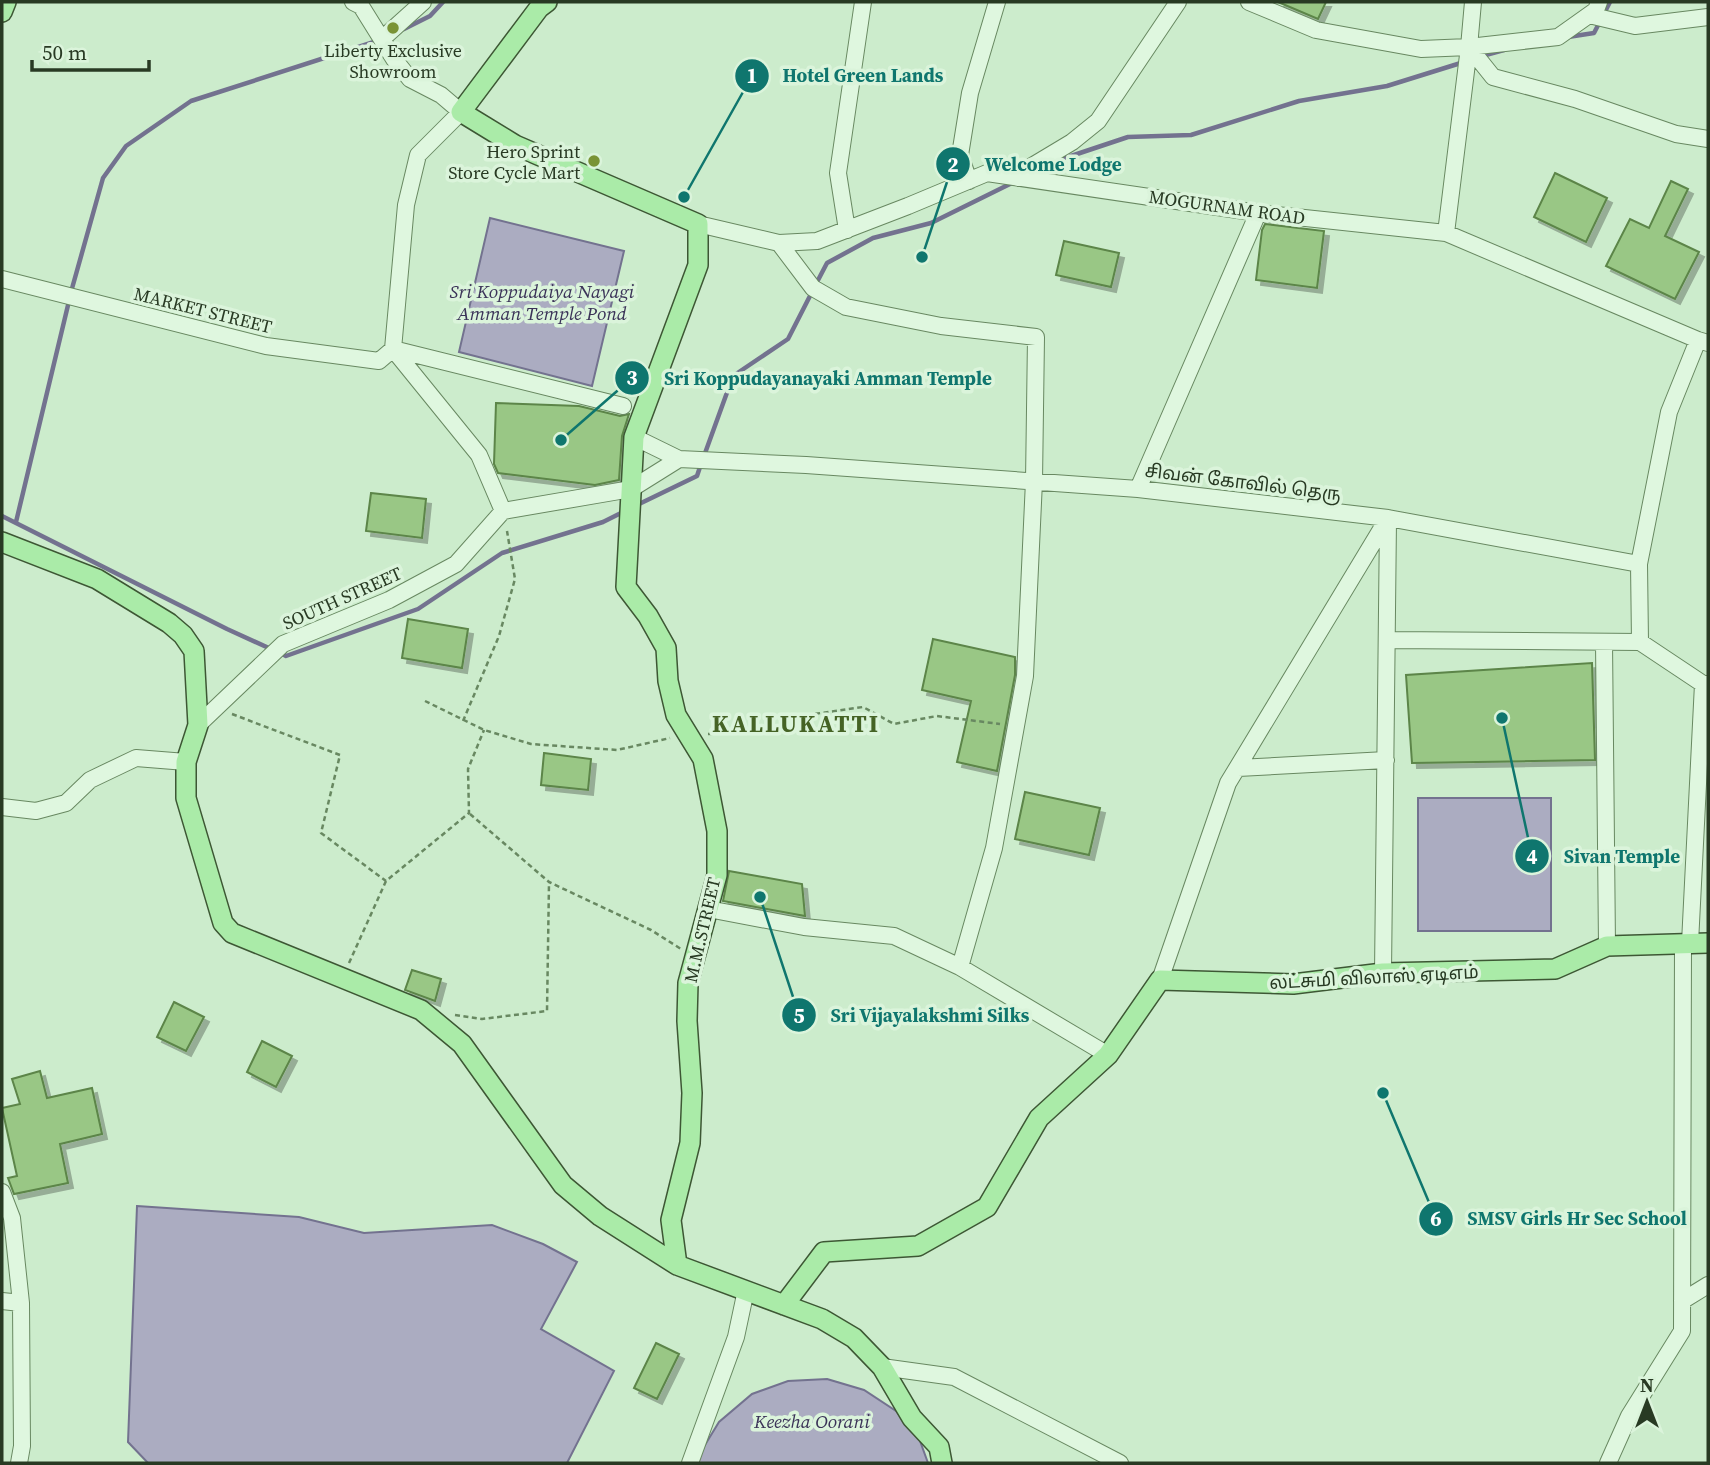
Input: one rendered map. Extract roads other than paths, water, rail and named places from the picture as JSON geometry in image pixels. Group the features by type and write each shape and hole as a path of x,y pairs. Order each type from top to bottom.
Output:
{"main road":[{"path":"2,12 6,2"},
{"path":"461,112 539,8 547,2"},
{"name":"MOGURNAM ROAD","path":"461,112 515,145 698,224"},
{"name":"M.M.STREET","path":"677,1265 671,1220 690,1143 692,1093 688,984 717,875 717,831 703,759 676,715 668,681 666,648 648,616 626,586 635,437 698,265 698,224"},
{"path":"2,542 97,579 169,623 183,635 194,651 198,725 187,762 187,798 223,923 232,933 421,1010 462,1044 563,1185 600,1216 677,1265 822,1319 854,1338 882,1367 912,1418 939,1447 942,1463"},
{"path":"1608,946 1694,943"},
{"name":"லட்சுமி விலாஸ் ஏடிஎம்","path":"1160,980 1293,984 1384,973 1555,969 1608,946"},
{"path":"784,1305 824,1252 918,1246 987,1208 1039,1118 1108,1055 1160,980"}],"street":[{"path":"353,2 361,6 394,59 410,79 441,95 461,112 418,156 406,205 393,349 479,454 503,511 631,489 679,459"},
{"path":"382,39 423,2"},
{"path":"847,230 838,173 863,2"},
{"path":"969,181 960,155 962,142 970,93 997,2"},
{"path":"1018,178 1031,166 1072,142 1098,121 1178,2"},
{"path":"1249,2 1316,30 1421,50 1558,37 1596,10 1599,2"},
{"path":"1446,233 1473,2"},
{"path":"1589,15 1634,26 1708,16"},
{"path":"1469,47 1493,77 1574,99 1676,134 1708,139"},
{"name":"MOGURNAM ROAD","path":"698,224 779,243 817,241 987,173 1258,213 1446,233 1703,342"},
{"path":"1138,489 1258,213"},
{"path":"779,243 813,288 846,307 941,326 1036,337 1034,481 1025,676 994,848 960,967"},
{"name":"MARKET STREET","path":"2,279 266,346 379,361 393,349"},
{"path":"1640,642 1639,564 1669,412 1703,342"},
{"path":"393,349 623,406"},
{"path":"635,437 679,459"},
{"name":"சிவன் கோவில் தெரு","path":"679,459 1138,489 1388,518 1639,564"},
{"name":"SOUTH STREET","path":"198,725 283,645 389,600 456,564 503,511"},
{"path":"1384,973 1388,518"},
{"path":"1160,980 1228,783 1388,518"},
{"path":"1387,640 1640,642 1706,684 1694,943 1682,1331 1629,1416 1608,1463"},
{"path":"1604,642 1608,946"},
{"path":"2,807 36,811 66,803 90,780 136,758 187,762"},
{"path":"1238,768 1385,760"},
{"path":"708,909 804,927 894,936 960,967 1108,1055"},
{"path":"2,1192 12,1218 21,1303 22,1446 19,1463"},
{"path":"1682,1301 1708,1285"},
{"path":"690,1463 736,1337 746,1290"},
{"path":"2,1301 21,1303"},
{"path":"882,1367 954,1377 1121,1463"}],"water":[{"name":"Sri Koppudaiya Nayagi Amman Temple Pond","path":"490,218 624,251 592,386 459,352"},
{"path":"1418,798 1551,798 1551,931 1418,931"},
{"path":"137,1206 299,1217 364,1233 492,1225 543,1244 577,1262 541,1329 614,1371 567,1463 148,1463 128,1442"},
{"name":"Keezha Oorani","path":"827,1379 864,1390 896,1411 920,1441 928,1463 696,1463 719,1422 752,1394 788,1381"}],"waterway":[{"path":"404,29 430,16 443,2"},
{"path":"1568,37 1594,33 1610,2"},
{"path":"71,292 103,178 126,146 191,101 377,41"},
{"path":"1482,56 1504,50"},
{"path":"1053,162 1128,137 1191,135 1299,101 1387,86 1464,62"},
{"path":"816,284 827,263 873,238 931,223 1014,182"},
{"path":"704,456 733,376 788,339 812,292"},
{"path":"16,522 69,301"},
{"path":"637,505 697,476 701,464"},
{"path":"279,652 286,656 418,609 502,553 603,522 623,512"},
{"path":"2,516 271,649"}],"place":[{"name":"Liberty Exclusive Showroom","path":"393,28"},
{"name":"Hero Sprint Store Cycle Mart","path":"594,161"},
{"name":"Hotel Green Lands","path":"684,197"},
{"name":"Welcome Lodge","path":"922,257"},
{"name":"Sri Koppudayanayaki Amman Temple","path":"561,440"},
{"name":"Sivan Temple","path":"1502,718"},
{"name":"Sri Vijayalakshmi Silks","path":"760,897"},
{"name":"SMSV Girls Hr Sec School","path":"1383,1093"}],"district":[{"name":"KALLUKATTI","path":"796,723"}]}
